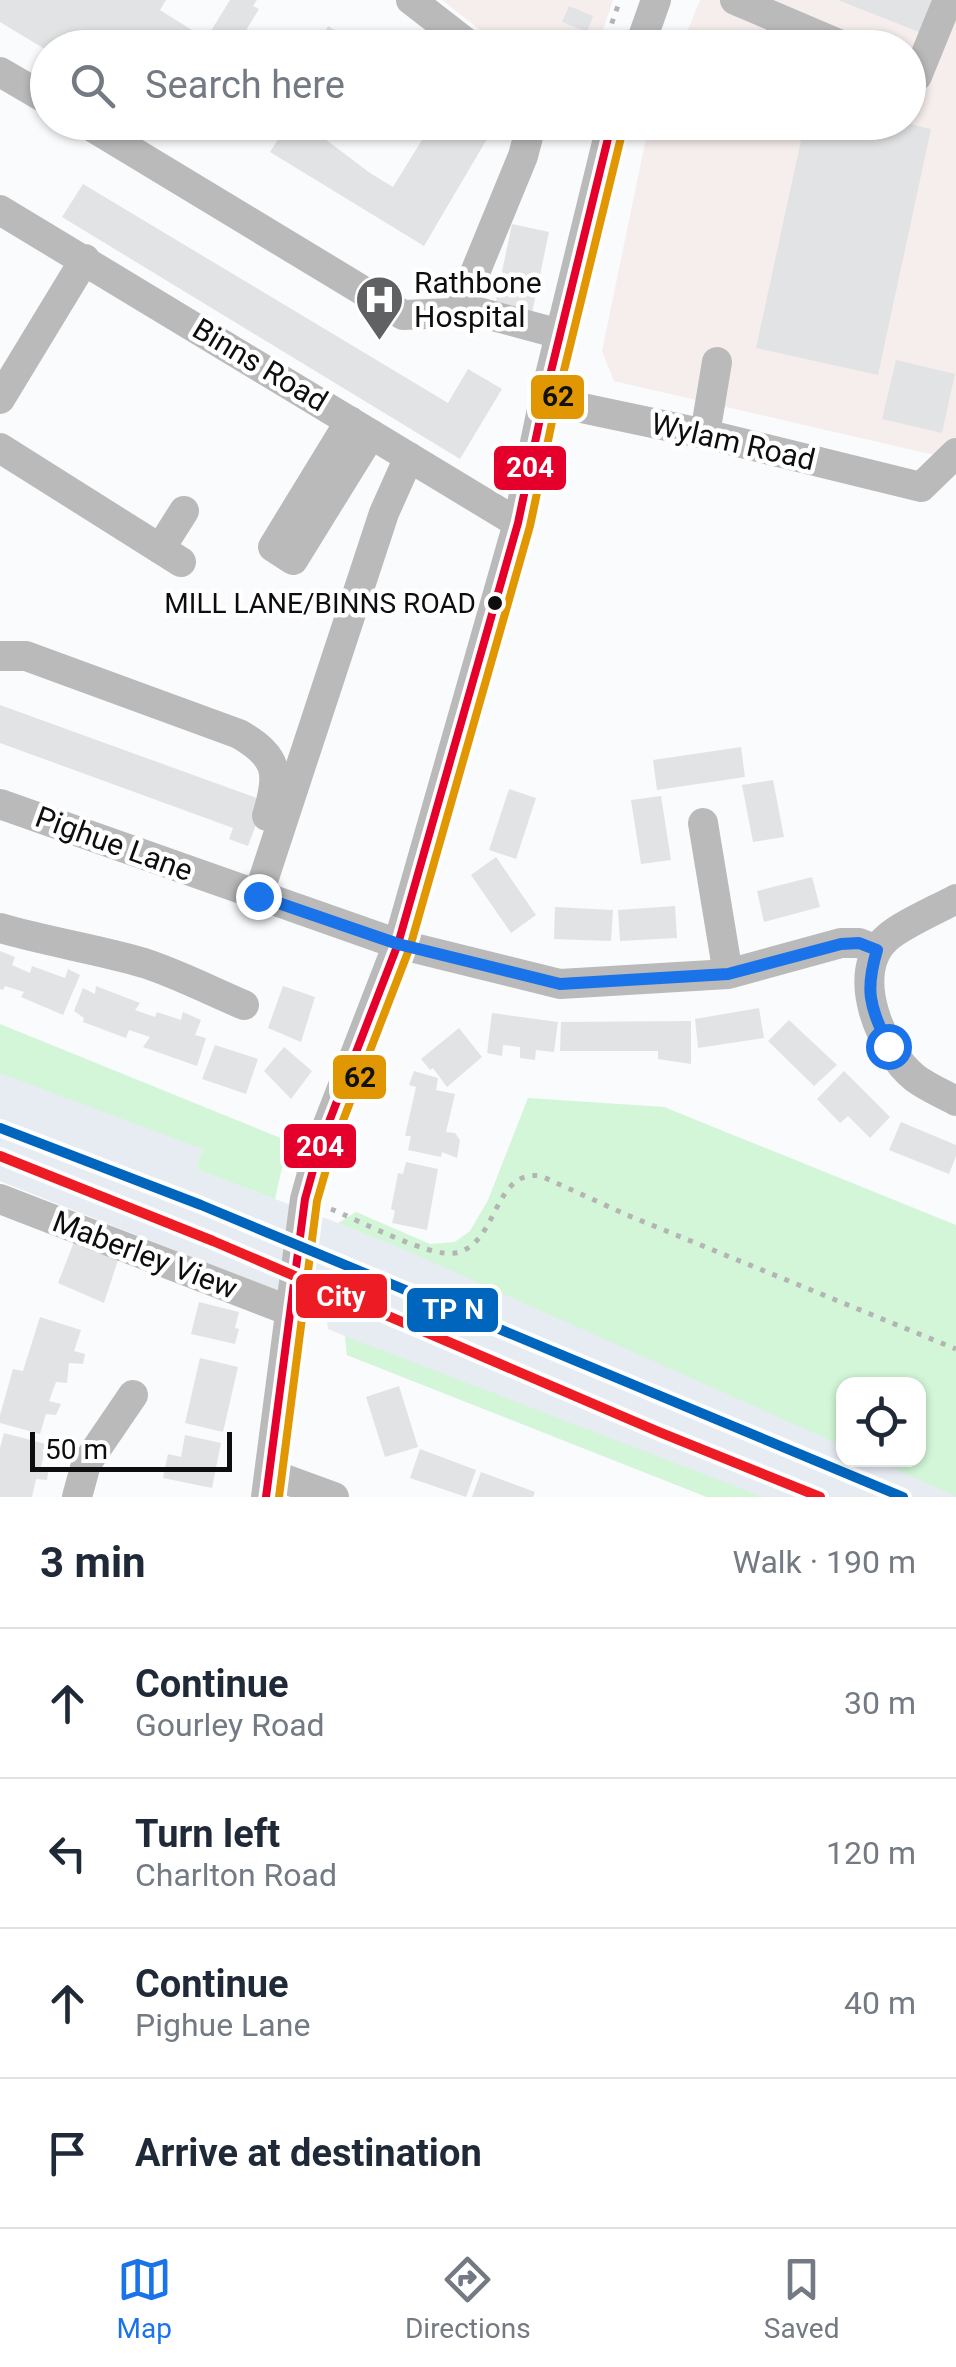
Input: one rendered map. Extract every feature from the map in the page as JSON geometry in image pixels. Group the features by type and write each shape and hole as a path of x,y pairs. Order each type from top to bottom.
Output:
{"street":[{"path":"411,0 450,30"},
{"path":"645,30 656,0"},
{"path":"735,0 806,30"},
{"path":"926,54 948,0"},
{"path":"0,72 30,90"},
{"path":"114,140 403,315 478,312 558,344"},
{"path":"458,314 527,140"},
{"path":"334,1497 268,1485 304,1204 320,1146 398,944 518,523 608,140"},
{"name":"Binns Road","path":"0,210 518,523"},
{"path":"0,398 85,259"},
{"path":"706,434 717,362"},
{"name":"Wylam Road","path":"544,400 706,434 921,487 956,453"},
{"path":"0,448 170,555 184,511"},
{"path":"250,893 384,512 410,457"},
{"path":"0,656 26,656 256,744 270,760 276,783 250,893"},
{"name":"Pighue Lane","path":"0,804 398,944 560,984 728,974 841,944 859,943 877,950"},
{"path":"704,822 728,974"},
{"path":"956,900 888,937 877,950 869,978 871,1006 888,1046 914,1077 956,1101"},
{"path":"0,928 148,964 211,1004 244,1006"},
{"name":"Maberley View","path":"0,1199 291,1304"},
{"path":"78,1497 86,1464 133,1395"}],"path":[{"path":"609,30 620,0"},
{"path":"304,1204 436,1253 456,1254 472,1246 516,1180 528,1174 542,1176 627,1215 956,1349"}],"shaded area":[{"path":"442,0 613,0 603,30 480,30"},
{"path":"700,0 956,0 956,460 614,381 602,351 646,140 926,140 926,30 688,30"},
{"path":"0,1065 203,1149 196,1169 836,1421 836,1467 926,1467 926,1462 956,1469 956,1497 707,1497 347,1355 345,1336 328,1329 326,1310 0,1181"}],"green space":[{"path":"0,1024 288,1141 275,1199 196,1169 203,1149 0,1073"},
{"path":"528,1098 664,1107 956,1225 956,1496 891,1467 926,1467 926,1377 836,1377 836,1443 338,1223 356,1212 430,1244 455,1242 470,1231 488,1200"},
{"path":"345,1336 763,1497 707,1497 347,1355"}],"building":[{"path":"0,0 166,0 160,10 192,30 30,30 30,40 0,22"},
{"path":"230,0 257,0 253,6 259,9 246,30 212,30"},
{"path":"838,0 937,0 926,30 914,30"},
{"path":"569,6 593,16 588,30 562,22"},
{"path":"926,128 931,129 878,375 756,348 801,140 926,140"},
{"path":"278,140 326,140 393,187 422,140 486,140 424,246 270,152"},
{"path":"83,184 448,403 468,369 502,389 460,459 62,217"},
{"path":"512,224 549,232 531,318 494,310"},
{"path":"896,360 955,374 942,433 882,419"},
{"path":"0,705 265,801 248,846 229,839 233,828 0,743"},
{"path":"741,747 745,777 657,790 653,760"},
{"path":"773,780 784,837 753,842 742,785"},
{"path":"509,789 536,798 516,859 489,850"},
{"path":"661,796 671,860 641,864 631,800"},
{"path":"496,857 536,915 511,933 471,875"},
{"path":"812,877 820,907 764,922 757,891"},
{"path":"675,906 677,938 620,941 618,910"},
{"path":"555,907 613,910 611,941 554,939"},
{"path":"0,951 15,957 12,965 30,973 32,966 65,978 68,969 80,975 63,1015 21,997 24,992 5,986 0,989"},
{"path":"96,986 140,1003 135,1010 155,1017 157,1012 181,1020 183,1012 201,1020 195,1035 206,1038 197,1066 143,1047 150,1037 129,1030 126,1038 83,1022 84,1018 74,1011 83,988 95,994"},
{"path":"283,986 315,997 301,1042 268,1028"},
{"path":"759,1008 764,1038 698,1048 695,1019"},
{"path":"492,1013 558,1022 554,1052 536,1050 535,1060 520,1058 520,1047 503,1045 502,1056 487,1053"},
{"path":"789,1020 837,1065 814,1086 768,1041"},
{"path":"691,1021 691,1064 658,1059 658,1051 560,1051 561,1022"},
{"path":"459,1028 482,1057 447,1087 421,1059"},
{"path":"215,1045 258,1059 246,1094 202,1079"},
{"path":"284,1047 312,1071 291,1099 264,1071"},
{"path":"414,1071 438,1078 436,1090 455,1094 446,1132 455,1133 460,1140 457,1158 442,1152 441,1157 408,1150 411,1136 405,1136 416,1087 409,1085"},
{"path":"844,1071 890,1117 870,1138 848,1116 840,1123 817,1099"},
{"path":"901,1122 956,1145 949,1174 889,1150"},
{"path":"406,1162 438,1169 427,1230 392,1223 398,1173 403,1174"},
{"path":"74,1242 118,1260 104,1303 58,1283"},
{"path":"199,1302 239,1312 235,1344 191,1334"},
{"path":"40,1317 81,1330 74,1351 85,1354 83,1364 69,1363 67,1383 56,1382 49,1401 61,1404 56,1415 46,1414 40,1434 0,1423 0,1415 13,1369 23,1371"},
{"path":"200,1358 238,1367 223,1432 185,1423"},
{"path":"399,1386 418,1447 385,1457 366,1397"},
{"path":"4,1433 46,1444 41,1467 49,1467 47,1480 36,1479 32,1497 0,1497 0,1448"},
{"path":"185,1435 221,1443 212,1488 163,1478 168,1454 181,1457"},
{"path":"420,1449 476,1470 466,1497 410,1478"},
{"path":"481,1472 535,1492 533,1497 472,1497"}],"transit line":[{"name":"204","path":"266,1497 305,1199 320,1145 398,944 518,523 608,140"},
{"name":"62","path":"279,1497 317,1201 332,1149 410,947 530,526 620,140"},
{"path":"0,1128 201,1205 903,1497"},
{"name":"City","path":"0,1156 213,1241 820,1497"}],"place":[{"name":"Rathbone Hospital","path":"379,342"},
{"name":"MILL LANE/BINNS ROAD","path":"495,603"}],"route":[{"path":"258,896 398,944 560,984 728,974 841,944 859,943 877,950 869,978 871,1006 888,1046"}]}
